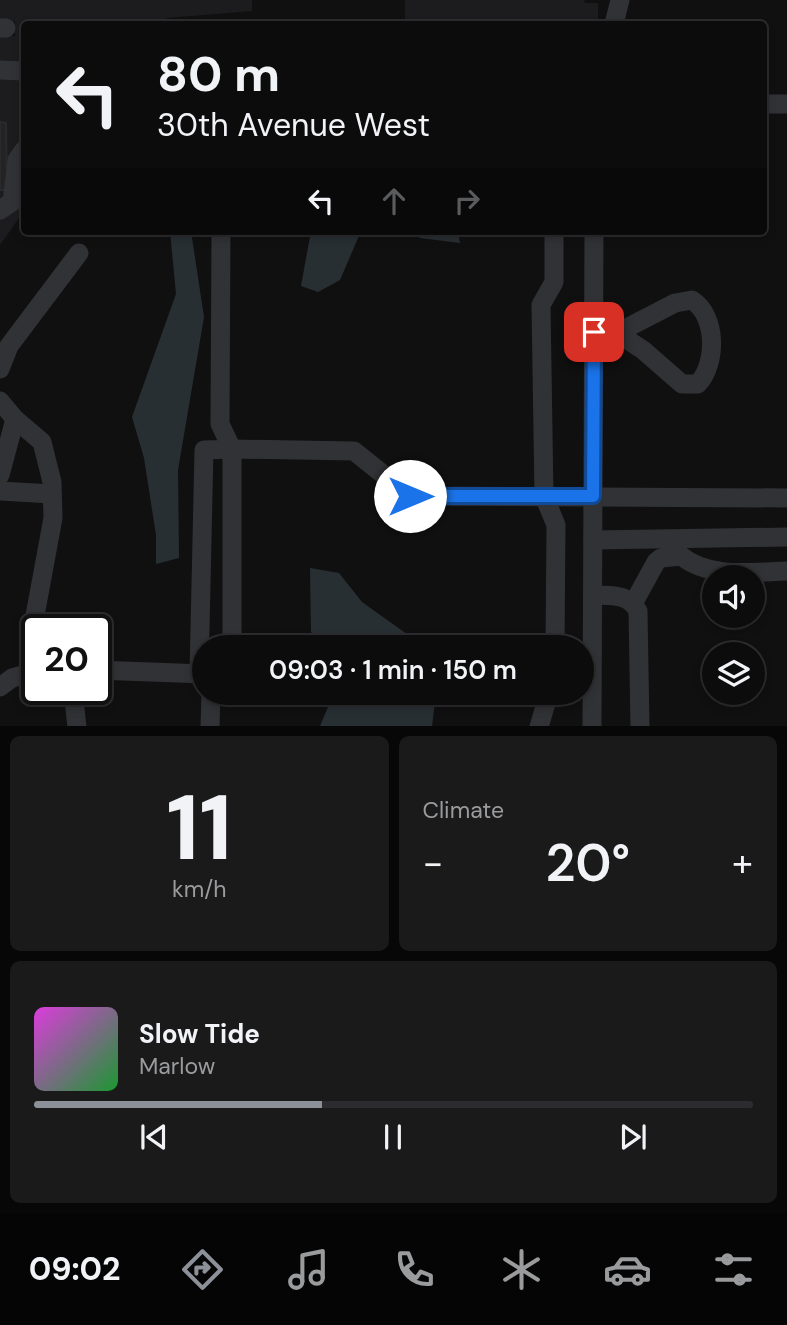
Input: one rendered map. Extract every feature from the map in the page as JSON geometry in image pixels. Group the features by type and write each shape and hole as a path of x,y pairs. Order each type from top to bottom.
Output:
{"street":[{"path":"615,21 620,0"},
{"path":"0,71 21,71"},
{"path":"767,104 787,104"},
{"path":"0,210 12,202 17,160 21,154"},
{"path":"220,235 220,424 232,449 232,635"},
{"path":"554,235 554,282 541,305 544,496 556,525 555,635"},
{"path":"592,726 594,235"},
{"path":"0,369 9,345 79,253"},
{"path":"594,332 617,332 675,303 692,300 700,305 710,329 710,359 705,376 698,384 682,384 643,350 617,332"},
{"path":"0,401 15,419 42,442 52,482 53,518 35,614"},
{"path":"0,475 15,419"},
{"path":"202,635 204,450 354,451 410,496 787,498"},
{"path":"0,491 52,494"},
{"path":"593,540 787,537"},
{"path":"665,539 681,556 698,566 717,571 787,571"},
{"path":"634,602 660,558 681,556"},
{"path":"593,596 620,596 634,602 638,611 639,726"},
{"path":"112,671 192,674"},
{"path":"0,687 12,678 21,675"},
{"path":"75,705 77,726"},
{"path":"210,726 211,705"},
{"path":"539,726 546,705"}],"shaded area":[{"path":"0,0 252,0 252,11 167,18 164,21 21,21 21,215 0,245 0,36 15,36 15,21 0,20"},
{"path":"405,0 584,0 585,3 598,3 598,20 405,21"},
{"path":"170,235 192,235 204,317 178,470 179,558 156,564 156,535 144,458 132,417 176,294"},
{"path":"310,235 359,235 340,280 318,292 301,286"},
{"path":"416,235 459,235 460,243 420,238"},
{"path":"310,568 339,573 362,602 408,635 314,635 311,632"},
{"path":"329,705 435,705 432,726 320,726"}],"building":[{"path":"0,122 6,123 7,190 0,190"}],"route":[{"path":"410,496 593,496 594,332"}]}
